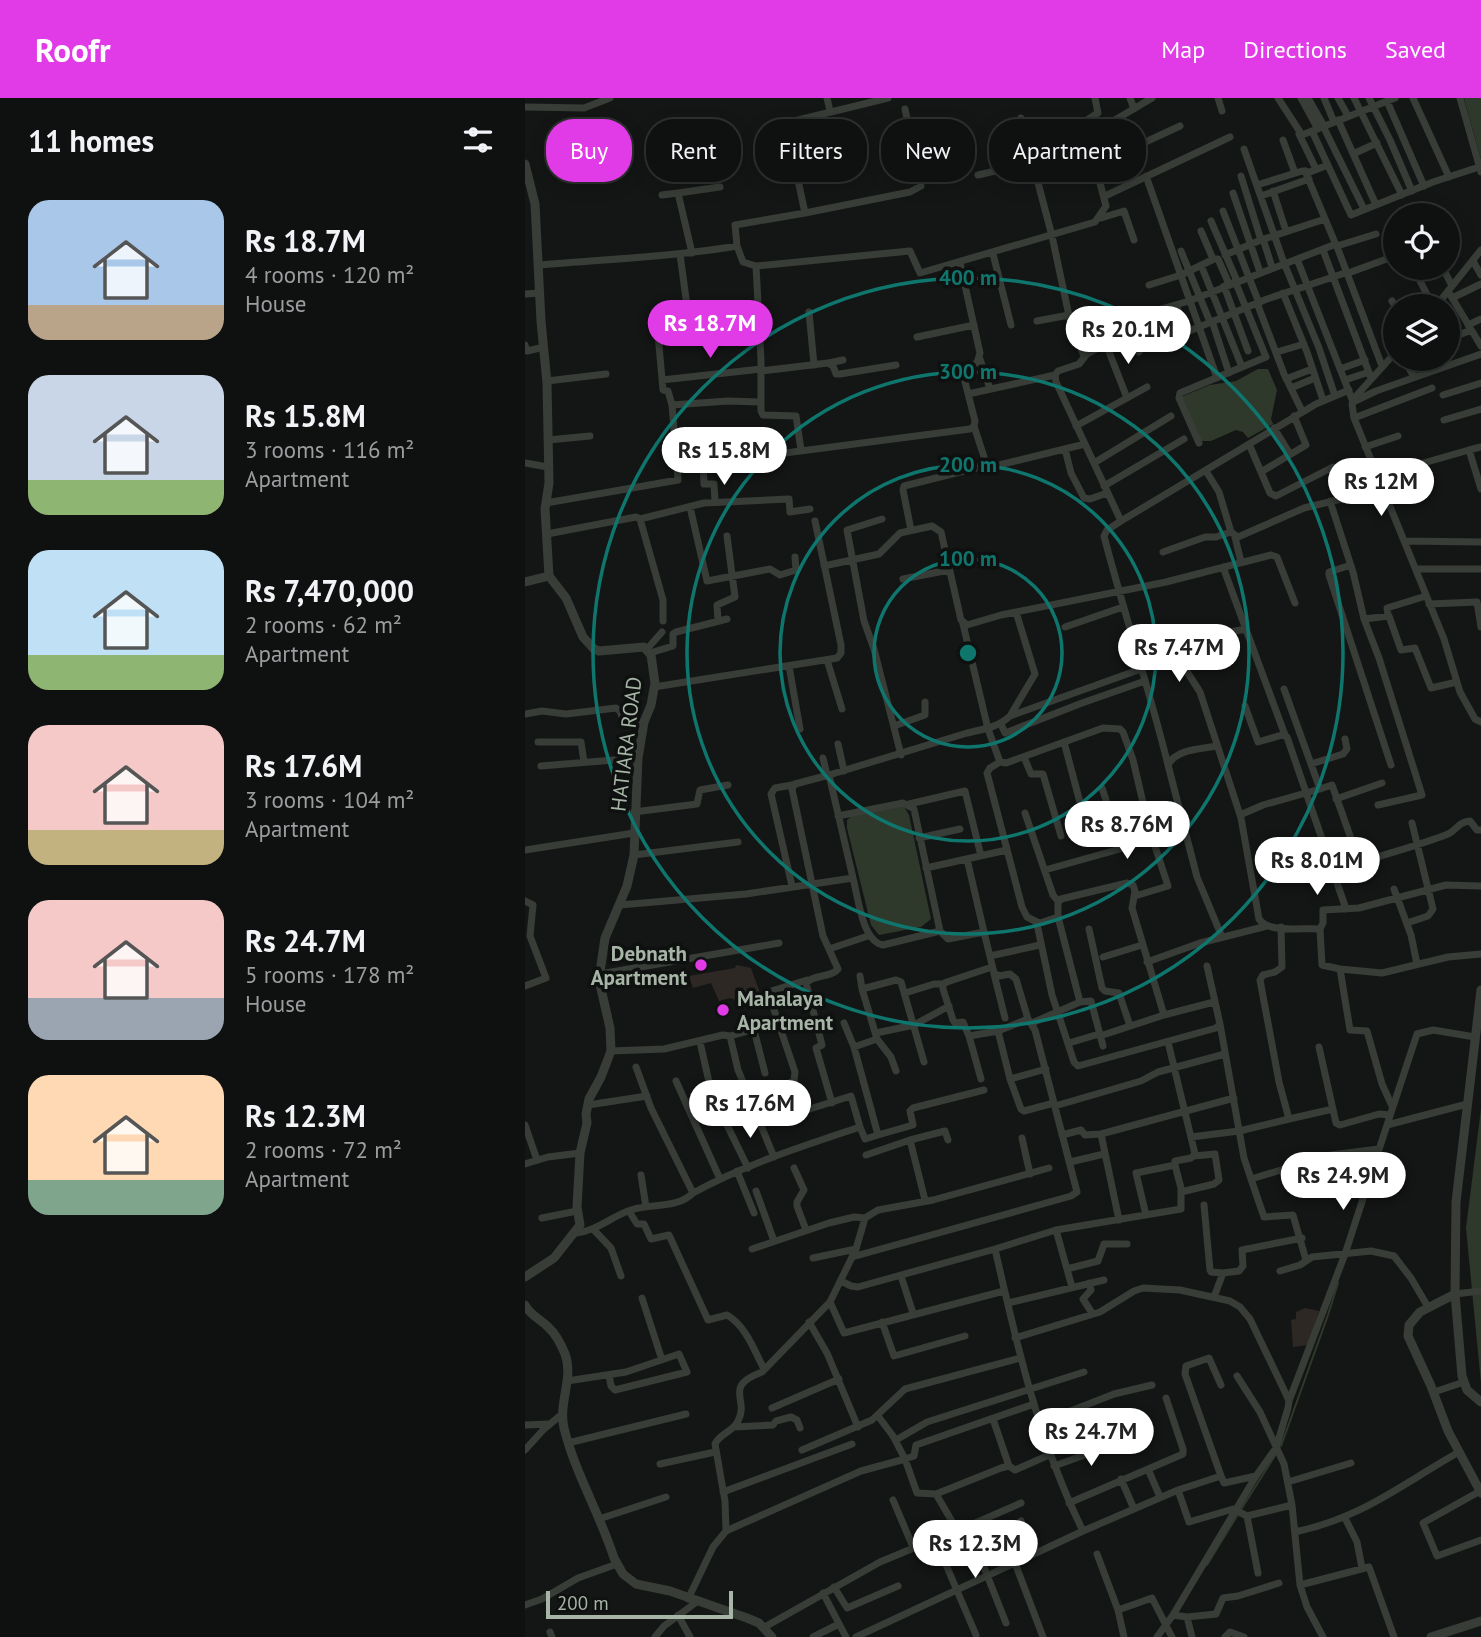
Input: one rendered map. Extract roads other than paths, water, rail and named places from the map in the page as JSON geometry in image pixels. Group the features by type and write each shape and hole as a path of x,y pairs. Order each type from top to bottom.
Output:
{"street":[{"path":"525,107 584,108 610,98"},
{"path":"827,98 830,111"},
{"path":"805,213 788,125 795,119 888,98"},
{"path":"1088,119 1098,113 1095,98"},
{"path":"1130,98 1133,108"},
{"path":"1115,119 1152,98"},
{"path":"1218,98 1222,111"},
{"path":"1277,98 1316,169"},
{"path":"1301,98 1345,168 1364,209"},
{"path":"1308,98 1329,169 1351,215 1449,177 1480,170 1460,98"},
{"path":"1324,98 1376,205"},
{"path":"1338,98 1348,116"},
{"path":"1354,98 1402,195"},
{"path":"1369,98 1412,191"},
{"path":"1413,98 1449,177"},
{"path":"1299,134 1388,100 1424,186"},
{"path":"905,109 907,119"},
{"path":"1146,142 1180,127"},
{"path":"1216,378 1146,176 1230,137"},
{"path":"1283,140 1295,173"},
{"path":"1353,154 1377,143"},
{"path":"1244,149 1335,396"},
{"path":"525,164 535,204 547,381 546,503 549,576 525,582"},
{"path":"1261,196 1316,169 1345,168"},
{"path":"978,175 989,172"},
{"path":"1257,186 1295,173 1307,175"},
{"path":"1307,175 1348,272 1383,366 1370,375 1353,402"},
{"path":"1241,176 1272,267"},
{"path":"922,182 919,188 910,192 735,225 737,246 743,262 756,266 910,251 920,273 993,254 1095,222 1105,209 1101,182"},
{"path":"1038,182 1074,337 1084,356"},
{"path":"1105,196 1134,182"},
{"path":"662,195 720,187"},
{"path":"1273,191 1286,231"},
{"path":"1233,193 1260,272"},
{"path":"678,194 692,253"},
{"path":"1098,219 1124,211 1134,240"},
{"path":"1223,211 1286,379 1302,411"},
{"path":"1225,256 1250,244 1325,219"},
{"path":"1211,221 1225,256 1234,312 1248,351"},
{"path":"1199,443 1179,398 1180,393 1266,357 1246,308 1218,259 1214,259 1201,231"},
{"path":"1139,352 1128,323 1272,267 1376,234"},
{"path":"1210,251 1233,242"},
{"path":"540,265 692,253 737,246"},
{"path":"1323,250 1370,375"},
{"path":"1449,294 1481,250"},
{"path":"1181,251 1211,321 1229,373"},
{"path":"546,503 678,480 672,405 668,391 663,390 657,323 689,321 680,254"},
{"path":"993,254 1011,325"},
{"path":"1149,285 1181,275 1214,259"},
{"path":"1297,259 1349,390 1354,418 1365,447 1444,639 1463,698 1475,719 1481,722"},
{"path":"1176,305 1184,333 1283,293 1383,260"},
{"path":"1472,261 1481,275"},
{"path":"960,263 980,359 990,389"},
{"path":"1201,265 1242,367"},
{"path":"756,266 760,402 763,415 796,416 801,450"},
{"path":"1447,280 1480,343"},
{"path":"1451,292 1481,284"},
{"path":"525,294 540,293"},
{"path":"1283,293 1323,400"},
{"path":"809,312 814,365"},
{"path":"1037,321 1069,315"},
{"path":"1460,333 1481,319"},
{"path":"917,337 974,325"},
{"path":"1300,335 1325,326"},
{"path":"968,394 1055,375 1058,371 1079,364 1084,356 1105,344 1131,332"},
{"path":"1105,344 1127,398"},
{"path":"1277,352 1304,344"},
{"path":"527,352 544,347"},
{"path":"1353,402 1481,354"},
{"path":"980,359 964,371 974,426 988,465"},
{"path":"662,380 843,360"},
{"path":"1340,369 1365,360"},
{"path":"828,363 832,364 836,374 896,365"},
{"path":"1286,379 1312,369"},
{"path":"1411,371 1414,377"},
{"path":"547,381 606,374"},
{"path":"1055,375 1121,521"},
{"path":"1345,380 1370,375"},
{"path":"1291,388 1315,378"},
{"path":"1443,395 1481,383"},
{"path":"1076,426 1147,387"},
{"path":"1354,418 1432,388"},
{"path":"1222,937 1197,877 1150,693 1140,667 1104,536 1107,530 1121,521 1302,411 1349,390"},
{"path":"672,405 760,402"},
{"path":"1444,420 1481,409"},
{"path":"1094,463 1171,416"},
{"path":"1261,472 1306,445 1294,416"},
{"path":"677,464 970,429 974,426"},
{"path":"1274,428 1290,454"},
{"path":"548,440 590,436"},
{"path":"1365,447 1398,436"},
{"path":"1065,449 1071,473 1084,498 1090,499 1184,439"},
{"path":"911,530 904,486 1084,444"},
{"path":"1249,444 1270,493 1276,496 1333,467 1342,470 1373,461"},
{"path":"1378,476 1481,446"},
{"path":"1469,450 1481,489"},
{"path":"703,462 704,484 713,484 715,502"},
{"path":"525,463 548,467"},
{"path":"1206,471 1219,492 1241,562"},
{"path":"1163,552 1205,537 1238,537 1304,508 1382,485"},
{"path":"547,534 636,517 640,519 715,502 789,499 790,512 810,509"},
{"path":"1330,502 1351,565 1364,619 1380,658 1422,794 1378,805"},
{"path":"690,507 707,581 770,569 780,575 790,573 796,569 795,557"},
{"path":"640,519 663,600 663,621"},
{"path":"882,519 847,530 864,621 874,649 901,755"},
{"path":"654,687 837,658 841,653 841,645 815,522"},
{"path":"824,566 879,554 900,533 937,527 988,729 1000,762"},
{"path":"718,621 717,605 734,597 727,536"},
{"path":"1405,541 1481,542"},
{"path":"963,624 1119,592 1275,555 1295,603"},
{"path":"1351,565 1332,570 1329,575 1391,765"},
{"path":"1223,567 1307,794 1346,909"},
{"path":"1416,569 1481,569"},
{"path":"903,579 949,570"},
{"name":"HATIARA ROAD","path":"549,576 566,598 583,637 594,649 599,651 640,646 649,651 654,687 638,758 634,855 627,886 605,938 600,974 611,1051"},
{"path":"1457,682 1431,688 1415,648 1401,650 1387,608 1427,600 1477,602 1481,627"},
{"path":"1065,627 1123,607"},
{"path":"792,886 771,794 775,788 901,755 1001,724 1010,716 1035,674 1016,612"},
{"path":"1364,619 1388,615"},
{"path":"649,651 673,646 675,632 727,619"},
{"path":"1133,641 1183,628"},
{"path":"1010,716 1140,667 1193,651 1199,639 1247,629"},
{"path":"649,651 662,632"},
{"path":"1177,656 1200,692 1240,815 1259,919 1262,924 1268,926 1320,929"},
{"path":"827,660 842,709"},
{"path":"789,666 800,729"},
{"path":"1001,724 1005,733 1145,681"},
{"path":"1284,689 1320,789"},
{"path":"894,726 925,715 925,702"},
{"path":"1245,706 1258,742 1285,735"},
{"path":"525,714 542,711 568,714 615,708 620,711 624,720 644,722"},
{"path":"1058,917 1037,922 1027,917 1024,912 987,774 990,768 1000,762 1006,763 1103,729 1115,728 1122,732 1133,760 1149,828 1168,886 1135,896"},
{"path":"1311,764 1343,754 1347,749 1345,739"},
{"path":"538,742 581,741 584,762"},
{"path":"1064,742 1087,829"},
{"path":"838,744 844,771"},
{"path":"1168,765 1174,756 1180,753 1217,746"},
{"path":"1024,757 1031,774 1043,774 1061,836"},
{"path":"541,766 638,758"},
{"path":"823,758 869,936 876,944 883,945 940,931"},
{"path":"1336,799 1382,783"},
{"path":"634,812 697,804 700,790 728,785"},
{"path":"750,1099 792,1083 796,1078 769,990 838,971 823,936 792,785"},
{"path":"1240,815 1263,804 1332,785 1365,878"},
{"path":"1045,870 1120,849 1102,788"},
{"path":"838,816 965,791 981,856"},
{"path":"909,804 915,813 940,931 948,939 985,932"},
{"path":"1025,813 1053,895 1058,901 1058,917 1080,1002"},
{"path":"1334,872 1359,862 1418,846 1455,831 1460,823 1470,821 1477,830 1481,830"},
{"path":"1407,923 1431,913 1433,904 1412,823"},
{"path":"919,838 960,829"},
{"path":"525,850 634,833"},
{"path":"634,855 738,842"},
{"path":"926,868 1007,850"},
{"path":"967,859 1005,1018"},
{"path":"620,905 746,894 853,878"},
{"path":"1058,901 1127,883 1133,885 1135,896 1132,908 1164,1016"},
{"path":"1481,886 1446,885 1359,908 1323,910 1320,929 1322,965 1340,970 1382,973 1448,957 1481,954"},
{"path":"1394,890 1407,923 1417,964"},
{"path":"525,901 533,905 528,935 546,978 525,986"},
{"path":"1037,922 1040,945 1058,1012 1078,1066 1168,1042 1220,1024"},
{"path":"1147,961 1222,937 1268,926"},
{"path":"1281,927 1282,967 1263,975 1260,980 1279,1082 1289,1119"},
{"path":"1089,929 1102,988 1118,993 1130,1026"},
{"path":"829,948 869,936"},
{"path":"600,974 779,943"},
{"path":"990,956 1040,945"},
{"path":"1103,957 1142,945"},
{"path":"1207,966 1251,1180 1264,1217 1293,1215 1302,1238 1306,1260"},
{"path":"905,993 993,970"},
{"path":"813,1258 854,1253 1071,1196 1077,1192 1045,1069 1014,975 999,976 993,970"},
{"path":"1340,970 1350,1030 1367,1031 1382,1084 1392,1106"},
{"path":"860,976 877,1036 891,1057 896,1071"},
{"path":"807,980 823,1045 816,1048 832,1102"},
{"path":"862,989 896,980 901,982 923,1062"},
{"path":"943,985 953,1020 965,1024 981,1079"},
{"path":"1481,990 1456,1202 1455,1294 1457,1341 1464,1382 1467,1390 1481,1402"},
{"path":"969,1036 998,1031 1080,1002 1091,1001 1103,1046"},
{"path":"1069,1043 1214,1002"},
{"path":"854,1047 877,1036 914,1025 949,1006"},
{"path":"525,1277 554,1258 580,1225 577,1211 580,1153 588,1105 611,1051 664,1049 723,1035 730,1037 777,1023"},
{"path":"844,1023 854,1047 878,1135"},
{"path":"754,1030 765,1073"},
{"path":"1157,1637 1241,1512 1256,1476 1277,1450 1289,1401 1347,1253 1417,1034 1433,1030 1475,1037"},
{"path":"998,1031 1010,1079 1024,1111 1141,1081 1158,1072 1225,1054"},
{"path":"730,1037 739,1070 775,1157"},
{"path":"700,1042 709,1082"},
{"path":"1168,1042 1194,1156"},
{"path":"1319,1047 1336,1123 1340,1125 1379,1114 1390,1115"},
{"path":"636,1067 693,1193"},
{"path":"1010,1079 1045,1069"},
{"path":"676,1081 720,1179"},
{"path":"925,1200 910,1111 984,1090"},
{"path":"588,1105 647,1096"},
{"path":"781,1118 851,1096 865,1139 913,1125"},
{"path":"1062,1135 1081,1130 1085,1135 1101,1134 1234,1098"},
{"path":"1387,1125 1467,1104"},
{"path":"1191,1137 1239,1131 1333,1109"},
{"path":"525,1125 537,1160"},
{"path":"727,1125 748,1168"},
{"path":"576,1233 593,1229 629,1210 682,1203 693,1193 737,1171 860,1127"},
{"path":"866,1155 945,1131 948,1140"},
{"path":"1101,1134 1119,1220"},
{"path":"1022,1138 1030,1174"},
{"path":"1251,1180 1331,1156 1379,1149"},
{"path":"525,1164 580,1153"},
{"path":"1070,1162 1104,1154"},
{"path":"841,1281 858,1287 1056,1230 1181,1209 1181,1192 1175,1161 1215,1154 1219,1180 1214,1184 1181,1192"},
{"path":"1146,1215 1136,1173 1175,1165"},
{"path":"794,1168 804,1190 797,1206 806,1230"},
{"path":"752,1249 806,1230 854,1217 865,1217 878,1210 1049,1168"},
{"path":"737,1171 754,1213"},
{"path":"641,1175 646,1207"},
{"path":"756,1191 774,1241"},
{"path":"1203,1205 1211,1272 1239,1271 1243,1266 1243,1250 1302,1238"},
{"path":"629,1210 637,1224 644,1224 652,1239 669,1235 708,1320 727,1315 734,1319 748,1338 764,1369"},
{"path":"542,1217 577,1211"},
{"path":"726,1531 727,1515 715,1444 717,1439 734,1427 741,1414 740,1387 747,1378 762,1372 830,1302 854,1253 865,1217"},
{"path":"593,1229 611,1248 621,1276"},
{"path":"1056,1230 1072,1287"},
{"path":"1067,1269 1098,1261 1104,1244 1127,1244"},
{"path":"995,1249 1015,1339 1049,1455 1083,1531"},
{"path":"1280,1271 1300,1265 1306,1260 1347,1253 1371,1251 1394,1256 1412,1278 1429,1307"},
{"path":"1214,1297 1223,1273"},
{"path":"901,1276 913,1313"},
{"path":"1008,1303 1104,1280"},
{"path":"1089,1283 1091,1290 1083,1299 1092,1313"},
{"path":"1015,1339 1110,1307 1143,1288 1180,1290 1214,1297 1240,1307 1250,1319 1289,1401"},
{"path":"830,1302 844,1333 1004,1291"},
{"path":"1481,1291 1455,1294 1429,1307 1412,1320 1408,1336 1434,1392 1448,1431 1480,1492 1423,1523 1437,1556 1481,1540"},
{"path":"642,1298 662,1360"},
{"path":"525,1305 550,1329 560,1342 567,1359 567,1381 561,1415 568,1443 623,1573 636,1584 670,1591 759,1623 772,1637"},
{"path":"809,1322 839,1379 858,1427"},
{"path":"882,1322 894,1356 965,1336"},
{"path":"567,1381 626,1372 679,1354 687,1372 615,1390 611,1386 609,1375"},
{"path":"802,1450 878,1416 905,1389 1020,1358"},
{"path":"1221,1385 1209,1358 1186,1366 1185,1374 1224,1483 1256,1476"},
{"path":"895,1440 927,1422 1084,1372"},
{"path":"1237,1376 1257,1407 1284,1464 1300,1586 1307,1607 1323,1637"},
{"path":"772,1408 839,1379"},
{"path":"1434,1392 1464,1382"},
{"path":"1040,1423 1114,1394 1152,1385"},
{"path":"1069,1503 1184,1453 1166,1398"},
{"path":"655,1637 693,1600 713,1547 726,1531 861,1471 914,1456 916,1446 1034,1404"},
{"path":"568,1443 686,1414"},
{"path":"525,1450 561,1415"},
{"path":"878,1416 895,1440 917,1493 936,1494 1009,1466"},
{"path":"734,1427 773,1425 776,1421 791,1417 797,1420 800,1428"},
{"path":"993,1419 1009,1466 1015,1470 1049,1455"},
{"path":"525,1425 549,1424"},
{"path":"1054,1466 1118,1443"},
{"path":"723,1492 852,1444"},
{"path":"660,1464 715,1452"},
{"path":"1295,1532 1363,1510 1459,1452"},
{"path":"1288,1482 1351,1463"},
{"path":"1148,1469 1160,1497"},
{"path":"856,1637 941,1595 956,1591 1160,1497 1221,1476"},
{"path":"1121,1479 1133,1509"},
{"path":"1178,1490 1189,1521 1291,1505"},
{"path":"936,1494 957,1530"},
{"path":"599,1519 666,1497"},
{"path":"893,1500 913,1547"},
{"path":"763,1628 834,1587 913,1547 968,1527 1021,1503"},
{"path":"1241,1512 1258,1573"},
{"path":"1345,1518 1357,1542 1362,1568"},
{"path":"1021,1521 1035,1553"},
{"path":"968,1527 1006,1623"},
{"path":"935,1539 975,1636"},
{"path":"1097,1554 1118,1610 1124,1637"},
{"path":"1015,1563 1044,1637"},
{"path":"525,1605 542,1599 578,1578 617,1564"},
{"path":"1300,1586 1366,1566 1370,1570 1394,1637"},
{"path":"1173,1615 1187,1617 1216,1614 1223,1598 1279,1583"},
{"path":"834,1587 847,1608 898,1586"},
{"path":"823,1593 846,1637"},
{"path":"1118,1610 1152,1598 1172,1637"},
{"path":"678,1615 690,1637"},
{"path":"1187,1617 1192,1637"},
{"path":"1431,1637 1481,1621"},
{"path":"813,1637 839,1624"},
{"path":"1225,1637 1230,1632 1244,1637"}],"waterway":[{"path":"1281,1446 1338,1283"},
{"path":"1240,1511 1276,1454"},
{"path":"1207,1565 1237,1516"}],"place":[{"name":"Debnath Apartment","path":"701,965"},
{"name":"Mahalaya Apartment","path":"723,1010"}]}
